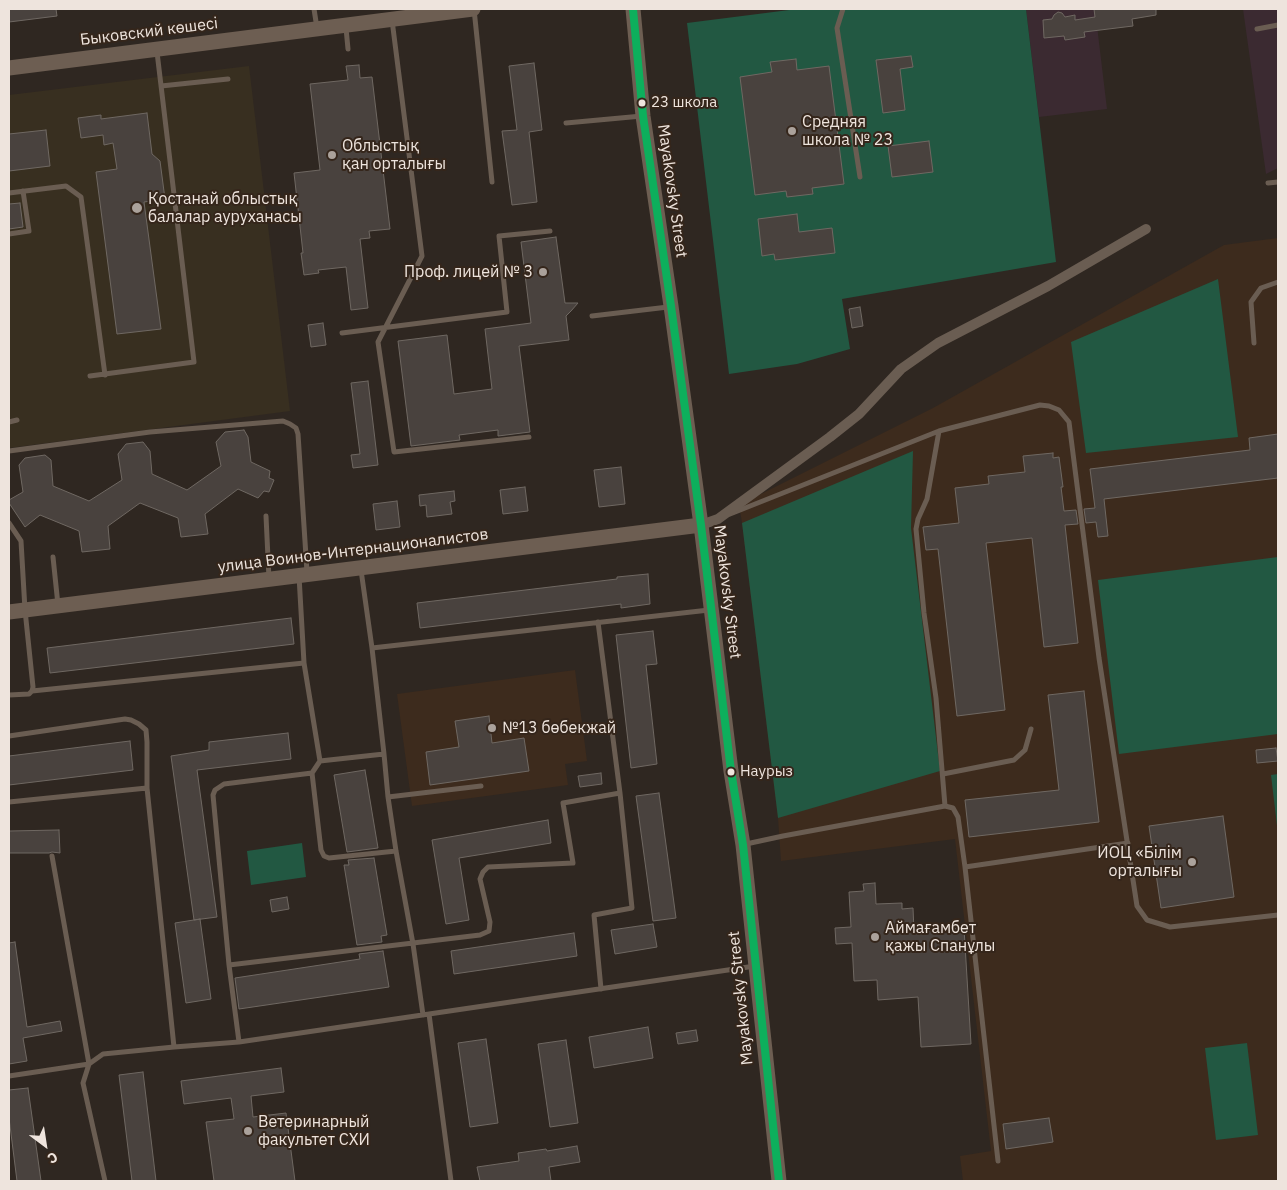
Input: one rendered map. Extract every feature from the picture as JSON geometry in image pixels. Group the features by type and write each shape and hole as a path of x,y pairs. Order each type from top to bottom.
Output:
{"main road":[{"name":"Быковский көшесі","path":"9,68 474,9"},
{"name":"Mayakovsky Street","path":"632,9 643,116 671,306 712,609 731,771 743,845 779,1181"},
{"name":"улица Воинов-Интернационалистов","path":"9,612 701,525"}],"street":[{"path":"701,525 718,518 830,437 859,414 900,369 930,348 1048,286 1146,229"}],"lane":[{"path":"314,9 317,29"},
{"path":"474,9 492,182"},
{"path":"843,9 837,28 860,177"},
{"path":"392,19 422,256 378,342 394,452 529,437"},
{"path":"345,25 348,49"},
{"path":"1257,29 1278,25"},
{"path":"90,376 194,362 157,49"},
{"path":"161,86 228,78"},
{"path":"566,123 643,116"},
{"path":"1268,183 1278,182"},
{"path":"9,193 66,186 81,197 105,374"},
{"path":"9,234 29,231 23,191"},
{"path":"342,333 507,312 499,236 550,231"},
{"path":"1254,343 1251,302 1261,288 1278,282"},
{"path":"592,316 671,306"},
{"path":"718,518 939,431 1040,405 1059,410 1070,422 1100,658 1138,906 1147,920 1170,927 1278,915"},
{"path":"9,422 17,420"},
{"path":"9,451 150,432 283,421 296,428 298,434 303,575 304,663 320,760 312,773 321,850 324,856 329,858 396,851"},
{"path":"939,431 926,498 916,529 924,613 936,698 946,806"},
{"path":"266,516 269,579"},
{"path":"9,523 21,542 32,691"},
{"path":"53,557 58,606"},
{"path":"361,567 388,797 426,1015 451,1181"},
{"path":"372,648 712,609"},
{"path":"598,622 620,793 632,908 594,915 602,988"},
{"path":"9,695 304,663"},
{"path":"9,736 126,719 132,720 146,730 147,788 174,1047"},
{"path":"943,774 1014,760 1025,750 1031,729"},
{"path":"320,760 384,754"},
{"path":"239,1042 229,966 213,795 224,784 312,773"},
{"path":"388,797 481,786"},
{"path":"9,802 147,788"},
{"path":"229,966 480,935 489,931 490,922 480,879 483,872 488,867 573,862 563,802 620,793"},
{"path":"743,845 946,806 953,808 958,817 965,867 998,1161"},
{"path":"965,867 1128,843"},
{"path":"52,856 89,1064 83,1083 105,1181"},
{"path":"9,1076 89,1064 103,1054 239,1042 755,966"}],"shaded area":[{"path":"1026,9 1095,9 1107,109 1039,117"},
{"path":"1243,9 1278,9 1278,168 1266,174"},
{"name":"Қостанай облыстық балалар ауруханасы","path":"249,66 290,411 9,448 9,95"},
{"path":"1278,238 1278,1181 963,1181 960,1156 991,1151 955,839 781,861 778,818 739,505 933,408 1224,245"},
{"name":"№13 бөбекжай","path":"575,670 587,761 565,764 568,785 412,806 397,694"}],"green space":[{"path":"797,9 1026,9 1056,262 842,299 850,349 797,364 729,374 687,23"},
{"path":"1218,279 1238,437 1086,453 1071,342"},
{"path":"913,451 911,528 940,771 778,818 742,523"},
{"path":"1278,557 1278,734 1119,754 1098,580"},
{"path":"1278,774 1278,834 1271,775"},
{"path":"302,843 306,877 251,885 247,851"},
{"path":"1247,1043 1258,1135 1216,1140 1205,1048"}],"building":[{"path":"9,9 56,9 57,16 9,22"},
{"path":"1094,9 1156,9 1156,15 1132,19 1133,26 1084,32 1085,37 1065,40 1064,36 1044,38 1043,20 1052,19 1058,12 1062,13 1065,17 1075,15 1075,20 1095,17"},
{"path":"911,56 913,67 900,69 905,110 883,113 876,60"},
{"name":"Средняя школа № 23","path":"796,59 797,70 829,66 844,184 812,188 813,194 787,197 786,191 755,195 740,77 772,72 770,62"},
{"path":"534,63 542,130 529,132 537,202 512,205 502,131 517,130 509,66"},
{"name":"Облыстық қан орталығы","path":"359,65 360,78 372,77 390,229 369,231 370,238 360,239 368,308 351,310 346,267 318,270 319,273 304,275 294,173 320,170 310,84 348,80 346,66"},
{"path":"147,113 152,154 160,161 165,199 144,202 161,329 117,334 96,172 117,169 113,143 104,145 103,135 81,138 78,118 101,115 101,119"},
{"path":"46,130 50,166 9,171 9,134"},
{"path":"929,141 933,172 892,177 888,146"},
{"path":"20,203 23,227 9,229 9,204"},
{"path":"797,214 799,232 832,228 835,253 775,260 774,254 762,256 758,219"},
{"path":"556,237 565,303 578,303 566,316 569,340 519,346 530,432 498,436 498,430 459,435 460,440 411,446 398,341 447,335 454,394 492,389 485,329 531,323 521,242"},
{"path":"860,307 863,326 852,328 849,309"},
{"path":"323,323 326,345 311,347 308,325"},
{"path":"368,381 378,465 353,468 351,455 360,454 351,383"},
{"path":"244,430 248,437 251,462 270,471 269,478 274,480 269,492 264,491 258,498 238,489 205,514 208,534 181,537 178,518 140,503 108,526 110,549 82,552 79,531 40,515 25,527 9,503 9,500 23,492 19,465 25,458 45,455 51,460 53,486 89,501 122,480 118,454 126,444 143,442 150,451 152,474 187,490 221,466 216,442 225,432"},
{"path":"1278,434 1278,478 1104,499 1108,536 1098,537 1096,522 1086,523 1084,509 1095,508 1090,469 1250,450 1249,438"},
{"path":"1053,453 1053,458 1059,457 1064,511 1076,510 1078,524 1065,525 1078,643 1044,647 1032,538 986,543 1005,710 957,716 938,549 926,550 923,527 959,523 955,488 989,484 988,476 1025,472 1023,456"},
{"path":"621,467 625,504 599,507 594,470"},
{"path":"525,487 528,511 503,514 500,490"},
{"path":"454,491 455,501 450,502 452,514 427,517 426,505 420,506 419,495"},
{"path":"397,501 400,527 376,530 373,504"},
{"path":"648,574 650,604 621,608 621,604 420,628 417,603"},
{"path":"291,618 294,644 50,673 47,648"},
{"path":"653,631 657,664 646,665 657,764 631,768 616,635"},
{"path":"1084,691 1099,822 969,837 965,800 1059,790 1048,695"},
{"path":"489,716 492,743 524,738 529,771 430,785 426,752 459,747 455,721"},
{"path":"288,733 291,759 197,770 217,917 194,920 171,756 209,750 209,742"},
{"path":"130,741 133,770 9,785 9,756"},
{"path":"1276,748 1278,761 1257,763 1256,750"},
{"path":"365,770 378,848 347,852 334,775"},
{"path":"601,773 602,784 580,787 578,776"},
{"path":"659,793 676,918 653,921 636,796"},
{"name":"ИОЦ «Білім орталығы","path":"1223,816 1234,897 1161,908 1149,826"},
{"path":"548,820 551,843 459,858 469,920 446,924 432,840"},
{"path":"59,830 60,853 9,853 9,831"},
{"path":"374,858 387,935 381,936 382,942 357,945 344,865 349,865 348,860"},
{"path":"875,883 876,904 902,903 902,909 913,908 914,931 964,928 971,1044 921,1047 918,997 878,1000 877,980 854,981 852,943 836,944 835,928 851,927 849,892 864,891 863,884"},
{"path":"287,897 289,909 272,912 270,900"},
{"path":"200,919 211,999 186,1003 175,923"},
{"path":"653,924 657,947 615,954 611,930"},
{"path":"574,933 577,956 454,974 451,951"},
{"path":"15,942 27,1027 60,1021 62,1031 23,1038 27,1061 9,1064 9,943"},
{"path":"383,951 389,987 239,1009 235,978 360,959 359,954"},
{"path":"648,1027 653,1058 594,1068 589,1037"},
{"path":"696,1030 698,1041 678,1044 676,1033"},
{"path":"486,1039 498,1123 470,1127 458,1043"},
{"path":"566,1040 578,1123 550,1127 538,1044"},
{"name":"Ветеринарный факультет СХИ","path":"281,1068 284,1092 251,1096 253,1117 286,1113 295,1181 214,1181 206,1122 234,1119 231,1098 184,1104 181,1081"},
{"path":"143,1072 156,1181 132,1181 119,1075"},
{"path":"28,1088 41,1181 17,1181 9,1118 9,1090"},
{"path":"1049,1118 1053,1142 1006,1149 1003,1124"},
{"path":"577,1146 580,1162 549,1167 551,1181 480,1181 477,1167 519,1161 518,1153"}],"transit line":[{"path":"633,9 643,116 671,306 701,525 731,771 743,845 779,1181"}],"place":[{"name":"23 школа","path":"642,103"},
{"name":"Средняя школа № 23","path":"792,131"},
{"name":"Облыстық қан орталығы","path":"332,155"},
{"name":"Қостанай облыстық балалар ауруханасы","path":"137,208"},
{"name":"Проф. лицей № 3","path":"543,272"},
{"name":"№13 бөбекжай","path":"492,728"},
{"name":"Наурыз","path":"731,772"},
{"name":"ИОЦ «Білім орталығы","path":"1192,862"},
{"name":"Аймағамбет қажы Спанұлы","path":"875,937"},
{"name":"Ветеринарный факультет СХИ","path":"248,1131"}]}
